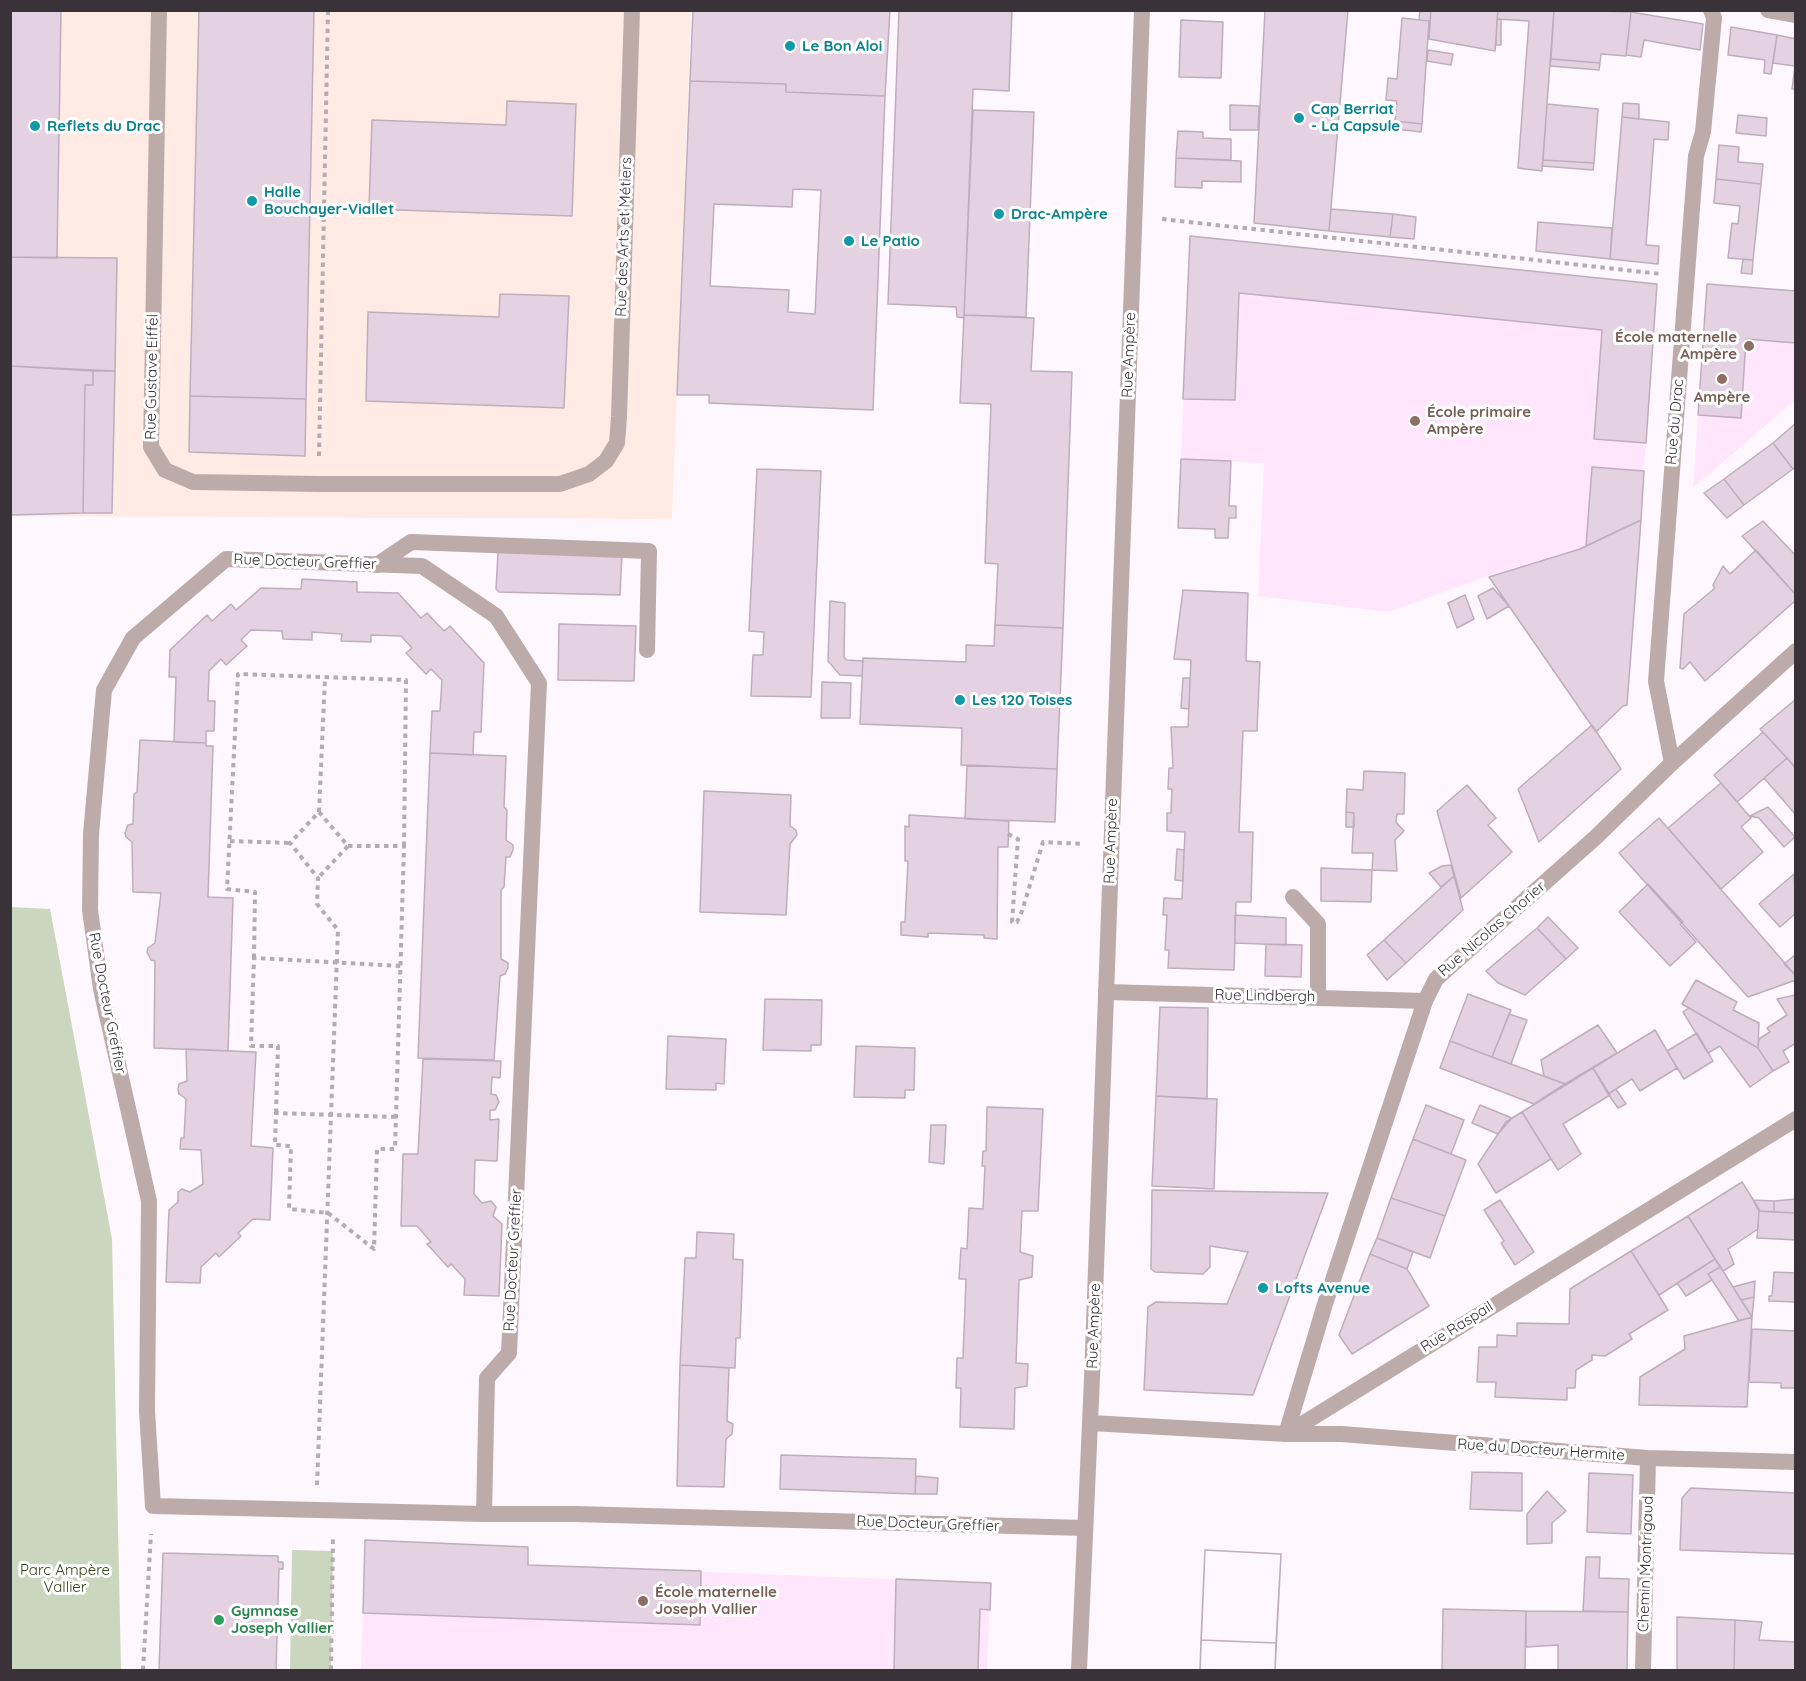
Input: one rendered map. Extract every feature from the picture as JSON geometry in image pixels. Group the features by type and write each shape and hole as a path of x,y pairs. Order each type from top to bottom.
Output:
{"street":[{"name":"Rue Gustave Eiffel","path":"159,10 150,447 165,470 193,482 560,484 589,474 606,460"},
{"name":"Rue des Arts et Métiers","path":"606,460 617,443 632,10"},
{"name":"Rue Ampère","path":"1079,1671 1091,1423 1142,10"},
{"name":"Rue du Drac","path":"1672,763 1656,681 1696,156 1703,132 1714,18 1711,10"},
{"path":"1768,10 1796,15"},
{"path":"377,565 411,542 649,550 647,650"},
{"name":"Rue Docteur Greffier","path":"484,1514 487,1378 509,1353 539,683 496,616 422,566 226,559 133,638 104,690 91,834 90,910 101,989 149,1201 147,1411 153,1506 484,1514 575,1514 1085,1528"},
{"name":"Rue Nicolas Chorier","path":"1286,1434 1313,1339 1425,1001 1436,979 1596,837 1672,763 1796,651"},
{"path":"1293,897 1317,924 1318,997"},
{"name":"Rue Lindbergh","path":"1106,992 1425,1001"},
{"name":"Rue Raspail","path":"1286,1434 1796,1119"},
{"path":"1091,1423 1286,1434"},
{"name":"Rue du Docteur Hermite","path":"1286,1434 1341,1434 1648,1458 1796,1462"},
{"name":"Chemin Montrigaud","path":"1643,1671 1648,1458"}],"path":[{"path":"319,484 328,10"},
{"path":"1134,215 1688,276"},
{"path":"238,674 406,680 404,846 395,1149 376,1149 374,1249 328,1213 289,1209 291,1146 275,1145 278,1046 251,1046 255,892 227,889 230,841 238,674"},
{"path":"325,678 320,812 348,846"},
{"path":"230,841 290,843 320,812"},
{"path":"1008,834 1018,839 1012,922 1017,922 1022,911 1043,842 1111,845"},
{"path":"290,843 318,878 317,904 338,930 316,1509"},
{"path":"318,878 348,846 404,846"},
{"path":"254,958 401,966"},
{"path":"276,1113 396,1117"},
{"path":"143,1671 153,1506"},
{"path":"331,1671 334,1509"}],"shaded area":[{"path":"11,11 691,11 672,519 11,516"},
{"name":"École primaire Ampère","path":"1190,236 1657,284 1644,471 1592,467 1586,546 1496,573 1388,612 1258,596 1264,463 1181,459"},
{"name":"École maternelle Ampère","path":"1707,284 1795,291 1795,400 1693,488"},
{"path":"365,1540 528,1547 528,1565 991,1583 987,1670 361,1670"}],"green space":[{"name":"Parc Ampère Vallier","path":"11,907 50,909 112,1239 121,1670 11,1670"},
{"path":"292,1550 333,1551 331,1670 290,1670"}],"building":[{"name":"Reflets du Drac","path":"10,10 61,10 57,258 10,257"},
{"name":"Halle Bouchayer-Viallet","path":"199,10 314,10 306,399 190,396"},
{"name":"Le Bon Aloi","path":"693,10 890,10 885,96 786,92 786,84 690,81"},
{"path":"899,10 1012,10 1009,91 973,89 964,318 957,317 956,307 888,304"},
{"name":"Cap Berriat - La Capsule","path":"1265,10 1348,10 1329,231 1254,223"},
{"path":"1420,10 1431,10 1430,21 1419,20"},
{"path":"1431,10 1498,10 1495,51 1429,39"},
{"path":"1498,10 1554,10 1542,171 1518,168 1529,21 1497,19"},
{"path":"1554,10 1631,12 1626,56 1601,54 1600,63 1551,59"},
{"path":"1631,12 1703,24 1700,50 1644,40 1641,57 1626,55"},
{"path":"1402,18 1429,21 1422,124 1395,121 1397,101 1386,100 1388,78 1397,79"},
{"path":"1497,19 1501,19 1501,45 1496,45"},
{"path":"1181,20 1223,22 1221,78 1179,77"},
{"path":"1731,27 1777,35 1771,74 1764,73 1765,60 1728,55"},
{"path":"1777,35 1796,39 1796,89 1792,89 1795,66 1773,63"},
{"path":"1428,50 1453,54 1451,65 1427,61"},
{"path":"1551,59 1600,63 1599,70 1550,66"},
{"name":"Le Patio","path":"690,81 786,84 786,92 885,96 873,410 709,403 709,395 677,395","holes":["793,189 821,190 815,314 788,312 789,290 710,286 714,204 792,207"]},
{"path":"507,101 576,104 572,216 369,209 372,120 506,125"},
{"path":"1623,103 1639,104 1639,119 1622,117"},
{"path":"1547,104 1598,109 1594,163 1543,160"},
{"path":"1230,105 1259,106 1258,130 1230,130"},
{"name":"Drac-Ampère","path":"973,110 1034,112 1026,317 964,315"},
{"path":"1738,115 1767,118 1766,136 1736,133"},
{"path":"1622,117 1669,122 1668,140 1654,139 1646,245 1659,246 1658,264 1610,259"},
{"path":"1395,121 1422,124 1421,132 1395,129"},
{"path":"1178,131 1203,132 1203,138 1231,139 1231,160 1176,158"},
{"path":"1719,145 1739,147 1738,162 1763,164 1761,184 1716,179"},
{"path":"1176,158 1241,161 1241,182 1202,181 1202,188 1175,187"},
{"path":"1543,160 1594,163 1593,170 1542,166"},
{"path":"1716,179 1761,184 1753,260 1728,258 1732,223 1738,224 1740,206 1714,203"},
{"path":"1331,209 1393,214 1390,237 1329,231"},
{"path":"1393,214 1416,217 1414,239 1390,237"},
{"path":"1538,222 1612,228 1610,259 1536,251"},
{"path":"1190,236 1657,284 1646,443 1594,439 1602,330 1239,293 1235,400 1183,399"},
{"path":"10,257 117,258 115,371 10,366"},
{"path":"1743,259 1753,260 1752,274 1741,273"},
{"name":"Ampère","path":"1707,284 1796,291 1796,343 1746,339 1741,418 1698,415"},
{"path":"500,294 569,296 564,408 366,401 368,312 499,317"},
{"path":"964,315 1034,318 1031,371 1072,372 1063,628 995,625 998,564 985,563 991,404 960,403"},
{"path":"10,366 93,371 93,385 85,385 83,513 10,515"},
{"path":"93,371 115,371 112,513 83,513 85,385 93,385"},
{"path":"190,396 306,399 305,456 189,452"},
{"path":"1796,423 1796,467 1793,469 1773,443"},
{"path":"1773,443 1793,469 1744,505 1724,479"},
{"path":"1181,459 1231,461 1229,506 1236,506 1236,518 1229,518 1228,538 1215,538 1215,529 1178,528"},
{"path":"1592,467 1644,471 1641,520 1586,546"},
{"path":"757,469 821,471 811,697 751,696 753,655 763,655 764,632 749,631"},
{"path":"1724,479 1744,505 1727,518 1704,493"},
{"path":"1641,520 1627,705 1623,706 1596,732 1489,577 1580,549"},
{"path":"1763,521 1796,556 1796,595 1742,536"},
{"path":"1756,550 1796,595 1796,600 1705,681 1690,662 1683,669 1680,668 1684,614 1715,588 1713,585 1723,566 1730,574"},
{"path":"498,552 622,554 620,595 499,592 496,589"},
{"path":"302,579 357,582 357,592 398,593 421,618 427,613 444,631 450,626 484,663 481,732 474,732 473,755 430,753 432,711 440,711 442,680 431,669 426,674 406,653 412,648 401,636 371,635 371,642 341,641 342,634 312,632 312,640 283,639 282,631 251,630 241,640 247,646 226,665 221,659 209,671 208,701 215,701 214,731 206,731 206,743 174,742 176,677 169,677 170,650 207,615 212,621 231,604 236,610 261,588 301,589"},
{"path":"1493,588 1509,606 1487,619 1478,596"},
{"path":"1183,590 1248,593 1246,661 1260,662 1257,731 1243,731 1239,832 1253,832 1251,902 1236,902 1234,970 1168,968 1169,950 1165,950 1167,915 1163,915 1164,898 1182,899 1185,832 1167,831 1167,813 1171,813 1172,789 1168,789 1169,768 1173,768 1171,727 1188,727 1191,660 1174,659"},
{"path":"1465,595 1474,619 1457,628 1448,603"},
{"path":"830,601 845,603 844,657 847,660 863,661 862,676 840,675 828,661"},
{"path":"559,624 636,626 634,681 558,680"},
{"name":"Les 120 Toises","path":"995,625 1063,628 1057,769 961,765 962,728 860,724 863,658 966,662 966,645 994,646"},
{"path":"1183,678 1190,678 1189,709 1181,708"},
{"path":"822,682 851,683 850,718 821,718"},
{"path":"1796,699 1796,768 1760,729"},
{"path":"1592,725 1621,769 1539,842 1518,789"},
{"path":"1763,732 1787,758 1737,802 1714,775"},
{"path":"140,740 206,743 206,746 213,746 208,897 233,898 228,1051 154,1048 155,961 151,960 147,952 148,948 155,943 161,893 133,892 132,842 125,833 128,825 133,824"},
{"path":"430,753 506,756 504,807 507,810 506,840 513,845 513,850 510,857 506,857 504,887 501,890 501,959 508,963 508,968 505,974 500,976 494,1060 418,1058"},
{"path":"1787,758 1796,769 1796,815 1764,778"},
{"path":"967,765 1057,769 1055,822 965,819"},
{"path":"1364,771 1405,773 1404,814 1397,814 1396,822 1404,831 1395,840 1397,871 1372,870 1373,853 1352,853 1354,813 1346,812 1347,789 1363,790"},
{"path":"1721,783 1751,818 1741,827 1763,852 1721,889 1668,828"},
{"path":"1467,785 1496,818 1488,825 1512,852 1461,898 1437,811"},
{"path":"704,791 791,795 790,826 796,830 797,835 790,844 786,915 700,912"},
{"path":"1768,807 1795,837 1784,847 1759,818 1750,816"},
{"path":"1346,812 1354,813 1354,827 1346,827"},
{"path":"909,815 1009,821 1008,847 998,847 997,939 984,938 984,935 928,933 928,937 901,935 901,922 905,922 908,861 905,861 905,826 909,827"},
{"path":"1659,818 1796,976 1796,980 1748,997 1619,853"},
{"path":"1177,849 1184,850 1183,881 1175,880"},
{"path":"1451,865 1454,876 1441,887 1429,873 1442,866"},
{"path":"1321,868 1372,870 1371,902 1321,901"},
{"path":"1794,874 1796,913 1780,927 1759,904"},
{"path":"1454,876 1463,910 1406,963 1384,940"},
{"path":"1648,884 1683,922 1680,924 1696,942 1670,966 1619,912"},
{"path":"1235,915 1286,918 1286,945 1235,943"},
{"path":"1548,917 1578,948 1566,959 1537,928"},
{"path":"1537,928 1566,959 1525,995 1498,983 1486,971"},
{"path":"1384,940 1406,963 1387,980 1367,955"},
{"path":"1266,944 1302,945 1301,977 1265,976"},
{"path":"1796,954 1796,976 1784,964"},
{"path":"1696,980 1737,1002 1733,1010 1759,1023 1758,1048 1682,1004"},
{"path":"1468,994 1511,1010 1492,1057 1450,1041"},
{"path":"1796,995 1796,1043 1783,1051 1789,1062 1773,1071 1758,1048 1759,1039 1770,1032 1767,1028 1787,1015 1777,999"},
{"path":"765,999 822,1000 821,1045 811,1045 811,1051 763,1050"},
{"path":"1160,1007 1208,1008 1207,1099 1156,1096"},
{"path":"1689,1008 1758,1048 1773,1071 1750,1087 1720,1046 1708,1053 1683,1012"},
{"path":"1509,1014 1527,1020 1511,1064 1492,1057"},
{"path":"1598,1025 1617,1053 1565,1084 1544,1076 1541,1060"},
{"path":"1655,1030 1677,1068 1640,1091 1632,1079 1608,1094 1593,1068"},
{"path":"1697,1033 1713,1061 1684,1079 1667,1051"},
{"path":"668,1036 726,1039 724,1084 716,1083 716,1090 666,1089"},
{"path":"1450,1041 1565,1084 1534,1104 1440,1068"},
{"path":"856,1046 915,1048 914,1090 905,1090 905,1098 854,1097"},
{"path":"186,1049 256,1052 251,1146 273,1148 270,1220 253,1219 238,1233 241,1236 219,1257 216,1253 201,1267 200,1283 166,1282 169,1210 178,1202 178,1192 182,1189 190,1192 203,1184 201,1150 180,1149 181,1138 184,1138 186,1099 179,1094 178,1089 179,1084 187,1081"},
{"path":"423,1059 501,1061 500,1078 492,1077 491,1094 496,1095 499,1102 495,1110 490,1110 490,1120 499,1119 497,1161 475,1160 474,1194 482,1203 491,1201 496,1207 493,1216 502,1224 499,1296 464,1295 465,1279 451,1264 448,1267 427,1244 431,1242 417,1226 401,1226 403,1154 418,1154"},
{"path":"1593,1068 1610,1095 1563,1124 1581,1154 1558,1170 1522,1112"},
{"path":"1616,1089 1626,1104 1618,1108 1608,1094"},
{"path":"1156,1096 1217,1099 1214,1189 1152,1186"},
{"path":"1426,1105 1464,1120 1451,1154 1413,1139"},
{"path":"1480,1105 1512,1118 1498,1134 1472,1123"},
{"path":"987,1107 1043,1109 1038,1211 1022,1211 1020,1252 1033,1256 1032,1277 1019,1280 1016,1363 1028,1364 1027,1386 1015,1388 1014,1429 960,1427 961,1388 956,1388 957,1358 963,1358 966,1279 959,1279 961,1248 967,1249 969,1208 983,1209 985,1166 982,1166 983,1151 986,1151"},
{"path":"1522,1112 1551,1159 1496,1193 1478,1164 1506,1122"},
{"path":"931,1125 946,1125 944,1164 929,1162"},
{"path":"1413,1139 1466,1160 1445,1216 1391,1198"},
{"path":"1742,1182 1759,1209 1758,1229 1728,1249 1734,1264 1723,1271 1688,1216"},
{"name":"Lofts Avenue","path":"1152,1190 1328,1193 1253,1395 1144,1390 1148,1307 1156,1302 1227,1304 1248,1252 1210,1246 1210,1267 1203,1274 1155,1272 1151,1269"},
{"path":"1391,1198 1445,1216 1430,1258 1377,1238"},
{"path":"1796,1199 1796,1213 1774,1212 1774,1201"},
{"path":"1500,1200 1534,1252 1515,1265 1501,1243 1504,1241 1484,1210"},
{"path":"1753,1200 1774,1201 1774,1212 1759,1211"},
{"path":"1759,1211 1796,1213 1796,1240 1757,1238"},
{"path":"1688,1216 1715,1259 1659,1295 1631,1251"},
{"path":"697,1232 734,1234 733,1259 743,1260 740,1338 736,1338 735,1368 680,1365 685,1258 696,1258"},
{"path":"1377,1238 1413,1252 1407,1269 1370,1254"},
{"path":"1631,1251 1668,1310 1629,1334 1632,1339 1605,1356 1592,1355 1592,1360 1576,1370 1575,1388 1567,1388 1567,1400 1495,1397 1496,1382 1477,1382 1479,1347 1497,1347 1497,1335 1517,1336 1517,1323 1569,1324 1570,1289"},
{"path":"1370,1254 1407,1269 1429,1306 1352,1354 1339,1335"},
{"path":"1715,1259 1720,1267 1708,1274 1712,1280 1686,1296 1677,1283"},
{"path":"1720,1267 1752,1317 1739,1321 1708,1274"},
{"path":"1774,1272 1796,1273 1796,1302 1769,1301 1769,1296 1772,1296"},
{"path":"1755,1281 1754,1297 1741,1300 1733,1287"},
{"path":"1754,1297 1752,1317 1741,1300"},
{"path":"1752,1317 1747,1407 1639,1405 1640,1377 1685,1349 1684,1336"},
{"path":"1752,1329 1796,1331 1796,1388 1781,1388 1781,1383 1749,1382"},
{"path":"680,1365 729,1368 727,1421 733,1424 732,1434 726,1439 724,1487 677,1486"},
{"path":"781,1455 916,1459 915,1494 780,1489"},
{"path":"1472,1472 1522,1473 1522,1511 1470,1509"},
{"path":"1589,1473 1633,1475 1631,1534 1587,1532"},
{"path":"916,1476 938,1478 937,1494 915,1494"},
{"path":"1691,1488 1796,1493 1796,1554 1680,1550 1682,1498"},
{"path":"1547,1491 1566,1511 1552,1523 1552,1543 1527,1544 1527,1514"},
{"path":"365,1540 528,1547 528,1565 701,1571 700,1625 363,1613"},
{"path":"1205,1550 1281,1554 1275,1670 1200,1670"},
{"path":"1205,1550 1281,1554 1276,1643 1201,1640"},
{"name":"Gymnase Joseph Vallier","path":"163,1553 278,1556 278,1562 283,1562 283,1569 279,1569 276,1670 159,1670"},
{"path":"1586,1557 1600,1557 1599,1578 1629,1579 1628,1612 1583,1611"},
{"path":"896,1579 991,1583 990,1610 980,1609 978,1670 894,1670"},
{"path":"1443,1609 1526,1611 1525,1670 1442,1670"},
{"path":"1526,1611 1628,1612 1627,1670 1558,1670 1558,1645 1526,1647"},
{"path":"1677,1617 1735,1620 1734,1670 1677,1670"},
{"path":"1735,1620 1762,1622 1759,1640 1796,1642 1796,1670 1734,1670"},
{"path":"1201,1640 1276,1643 1275,1670 1200,1670"}],"place":[{"name":"Le Bon Aloi","path":"790,46"},
{"name":"Cap Berriat - La Capsule","path":"1299,118"},
{"name":"Reflets du Drac","path":"35,126"},
{"name":"Halle Bouchayer-Viallet","path":"252,201"},
{"name":"Drac-Ampère","path":"999,214"},
{"name":"Le Patio","path":"849,241"},
{"name":"École maternelle Ampère","path":"1749,346"},
{"name":"Ampère","path":"1722,379"},
{"name":"École primaire Ampère","path":"1415,421"},
{"name":"Les 120 Toises","path":"960,700"},
{"name":"Lofts Avenue","path":"1263,1288"},
{"name":"École maternelle Joseph Vallier","path":"643,1601"},
{"name":"Gymnase Joseph Vallier","path":"219,1620"}]}
